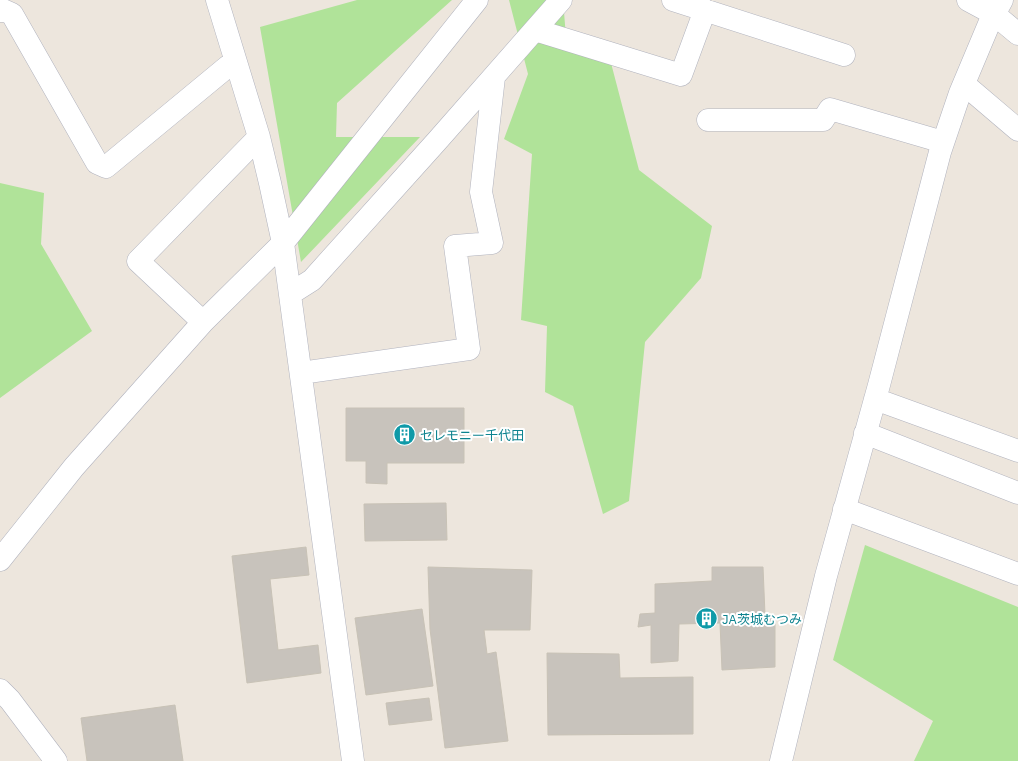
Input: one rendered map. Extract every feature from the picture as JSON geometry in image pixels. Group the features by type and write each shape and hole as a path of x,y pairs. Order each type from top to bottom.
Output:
{"street":[{"path":"217,0 259,137 283,243 353,761"},
{"path":"0,560 74,467 203,322 283,243 477,0"},
{"path":"290,294 312,280 561,0"},
{"path":"673,0 844,55"},
{"path":"968,0 998,7 1018,34"},
{"path":"781,761 826,576 866,433 940,152 964,84 998,7"},
{"path":"0,11 3,10 12,14 98,163 106,167 227,67 236,64"},
{"path":"535,30 681,75 705,10"},
{"path":"301,373 469,349 455,246 492,243 481,192 494,77"},
{"path":"964,84 1018,130"},
{"path":"708,120 823,120 830,109 943,142"},
{"path":"203,322 138,261 259,137"},
{"path":"875,399 1018,451"},
{"path":"866,433 1018,493"},
{"path":"844,509 1018,574"},
{"path":"3,701 55,760"}],"green space":[{"path":"357,0 452,0 337,103 336,137 420,137 301,262 260,27"},
{"path":"509,0 563,0 567,49 611,63 639,170 712,226 701,278 645,342 629,501 603,514 573,406 545,392 547,326 521,320 532,154 504,139 528,74"},
{"path":"0,183 44,193 41,244 92,331 0,398"},
{"path":"865,545 1018,607 1018,761 914,761 933,721 833,660"}],"building":[{"name":"セレモニー千代田","path":"346,408 464,408 464,463 387,463 387,484 366,483 366,461 346,461"},
{"path":"446,503 447,540 365,541 364,504"},
{"path":"306,547 309,575 270,579 278,650 318,645 321,673 247,683 232,556"},
{"path":"428,567 532,570 530,630 484,630 487,654 496,652 508,741 445,748 430,629"},
{"name":"JA茨城むつみ","path":"712,567 763,567 765,615 775,615 775,667 722,670 720,623 679,624 678,661 651,663 651,625 638,627 640,614 655,613 655,584 712,581"},
{"path":"422,609 433,686 366,695 355,618"},
{"path":"547,653 619,654 620,678 693,677 693,734 548,735"},
{"path":"429,698 432,720 389,725 386,703"},
{"path":"175,705 183,761 87,761 81,718"}],"place":[{"name":"セレモニー千代田","path":"405,435"},
{"name":"JA茨城むつみ","path":"707,619"}]}
